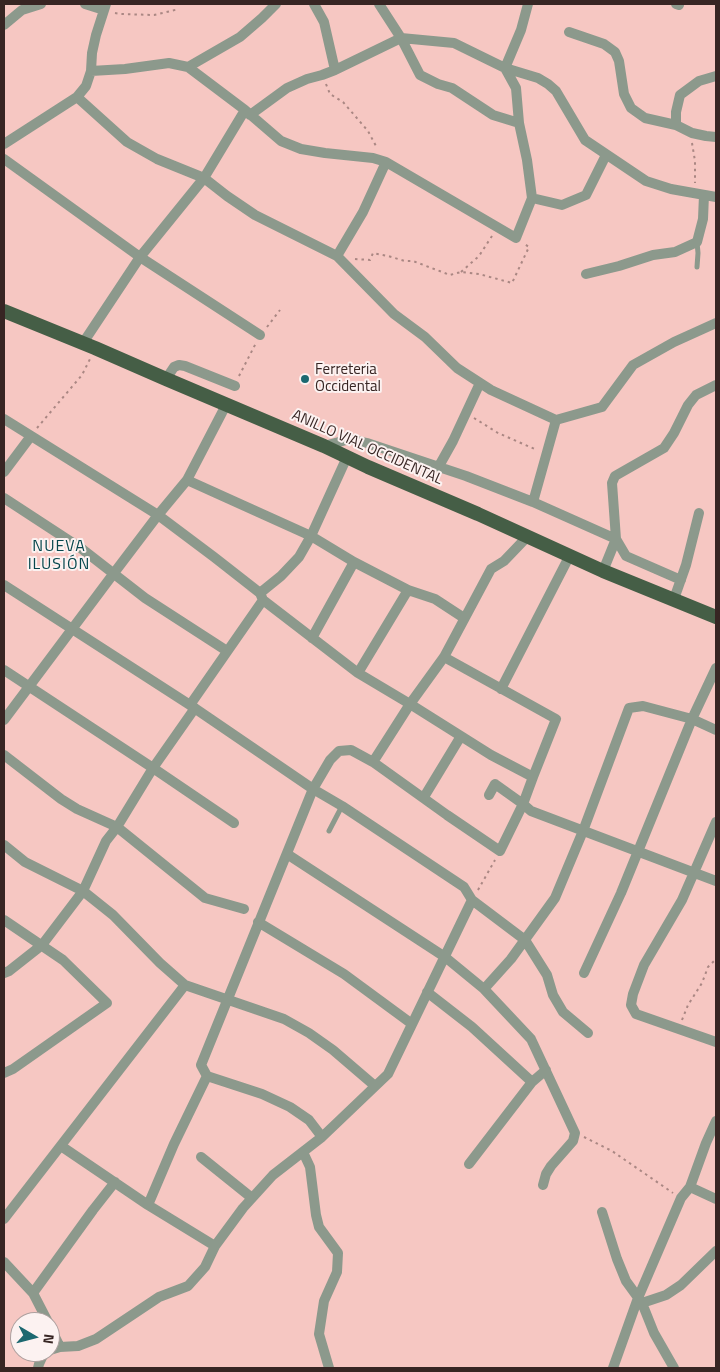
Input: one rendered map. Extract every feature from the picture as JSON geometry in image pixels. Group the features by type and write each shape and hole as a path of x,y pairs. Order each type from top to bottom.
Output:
{"highway":[{"name":"ANILLO VIAL OCCIDENTAL","path":"4,311 89,345 324,446 570,556 716,617"}],"street":[{"path":"4,25 22,10 41,4"},
{"path":"4,144 77,97 86,86 91,71 92,52 96,35 105,7 85,4"},
{"path":"188,67 240,37 276,4"},
{"path":"314,4 324,22 335,70"},
{"path":"379,4 401,38 420,75 438,84 452,88 493,115 519,123"},
{"path":"505,68 521,30 528,4"},
{"path":"569,32 604,44 616,52 620,61 624,94 631,108 645,118 676,125 692,133 716,137"},
{"path":"89,345 140,257 204,178 247,112 287,88 335,70 401,38 454,43 505,68 538,78 556,91 585,140 606,155 646,181 671,189 716,197"},
{"path":"91,71 169,63 188,67 247,112 281,142 301,149 373,158 386,162 516,238 532,198 527,160 519,123 516,88 505,68"},
{"path":"676,125 676,112 680,95 698,81 716,76"},
{"path":"77,97 127,142 157,158 204,178 254,215 340,258 394,314 425,337 457,368 480,383 556,420 602,407 633,365 674,342 716,323"},
{"path":"532,198 562,205 586,195 606,155"},
{"path":"4,159 140,257 260,335"},
{"path":"340,258 386,162"},
{"path":"586,274 653,255 675,252 697,242 703,219 699,195"},
{"path":"166,379 174,367 179,365 235,386"},
{"path":"439,466 480,383"},
{"path":"681,580 626,556 616,539 612,483 615,476 664,448 688,405 696,395 716,384"},
{"path":"4,720 158,515 187,480 226,405"},
{"path":"4,419 158,515 358,673 490,755 533,777"},
{"path":"533,502 556,420"},
{"path":"4,472 31,436"},
{"path":"324,446 350,439 367,443 466,476 533,502 616,539"},
{"path":"4,973 42,945 83,891 106,841 117,827 193,707 261,596 299,557 311,536 346,457"},
{"path":"187,480 311,536 354,562 408,590 435,599 464,618"},
{"path":"4,498 82,549 145,598 227,652"},
{"path":"674,600 686,565 699,513"},
{"path":"374,762 410,704 444,658 491,569 504,561 527,536"},
{"path":"603,570 616,539"},
{"path":"501,689 570,556"},
{"path":"312,638 354,562"},
{"path":"4,585 193,707 313,789 342,806 464,887 472,900 525,940 547,975 553,995 563,1012 588,1033"},
{"path":"358,673 408,590"},
{"path":"322,1137 309,1120 290,1107 262,1094 207,1076 201,1065 313,789 330,760 339,751 352,750 374,762 500,851 523,804 556,719 444,658"},
{"path":"584,973 621,893 692,719 716,668"},
{"path":"4,670 234,823"},
{"path":"484,989 511,959 555,898 583,831 629,708 643,706 692,719 716,730"},
{"path":"424,798 461,736"},
{"path":"4,755 61,799 77,809 117,827 205,898 244,909"},
{"path":"488,795 495,784 531,812 716,881"},
{"path":"716,822 682,900 644,965 633,994 631,1006 636,1014 716,1042"},
{"path":"4,845 25,862 83,891 113,915 160,963 186,985 284,1019 309,1033 333,1050 375,1086"},
{"path":"288,854 445,957 484,989 531,1039 575,1133 573,1141 546,1174 543,1185"},
{"path":"60,1348 78,1346 96,1340 159,1297 188,1286 205,1268 215,1246 243,1208 273,1175 322,1137 388,1074 472,900"},
{"path":"4,920 63,960 107,1003 4,1073"},
{"path":"258,922 344,974 412,1024"},
{"path":"4,1219 186,985"},
{"path":"427,992 472,1027 532,1082"},
{"path":"469,1164 532,1082 546,1070"},
{"path":"148,1205 174,1144 207,1076"},
{"path":"612,1368 681,1198 690,1187 706,1142 716,1121"},
{"path":"61,1146 148,1205 215,1246"},
{"path":"303,1152 310,1167 319,1228 338,1253 336,1272 324,1301 319,1334 329,1368"},
{"path":"201,1157 252,1198"},
{"path":"34,1293 115,1182"},
{"path":"690,1187 716,1200"},
{"path":"602,1212 617,1260 626,1281 640,1301 654,1333 674,1368"},
{"path":"640,1301 666,1295 682,1285 716,1251"},
{"path":"4,1262 34,1293 43,1312"}],"lane":[{"path":"697,242 697,267"},
{"path":"329,831 342,806"}],"path":[{"path":"105,7 120,14 154,15 179,10"},
{"path":"322,75 330,94 343,102 368,131 386,162"},
{"path":"692,133 699,195"},
{"path":"461,272 479,256 498,227"},
{"path":"340,258 370,260 373,253 405,261 413,260 450,275 461,272 478,274 512,283 529,246"},
{"path":"235,386 260,335 280,310"},
{"path":"31,436 82,375 89,345"},
{"path":"466,413 498,433 546,454"},
{"path":"472,900 500,851"},
{"path":"678,1029 688,1005 702,983 708,967 716,959"},
{"path":"575,1133 612,1152 681,1198"}],"place":[{"name":"Ferreteria Occidental","path":"305,379"}],"district":[{"name":"NUEVA ILUSIÓN","path":"59,556"}]}
